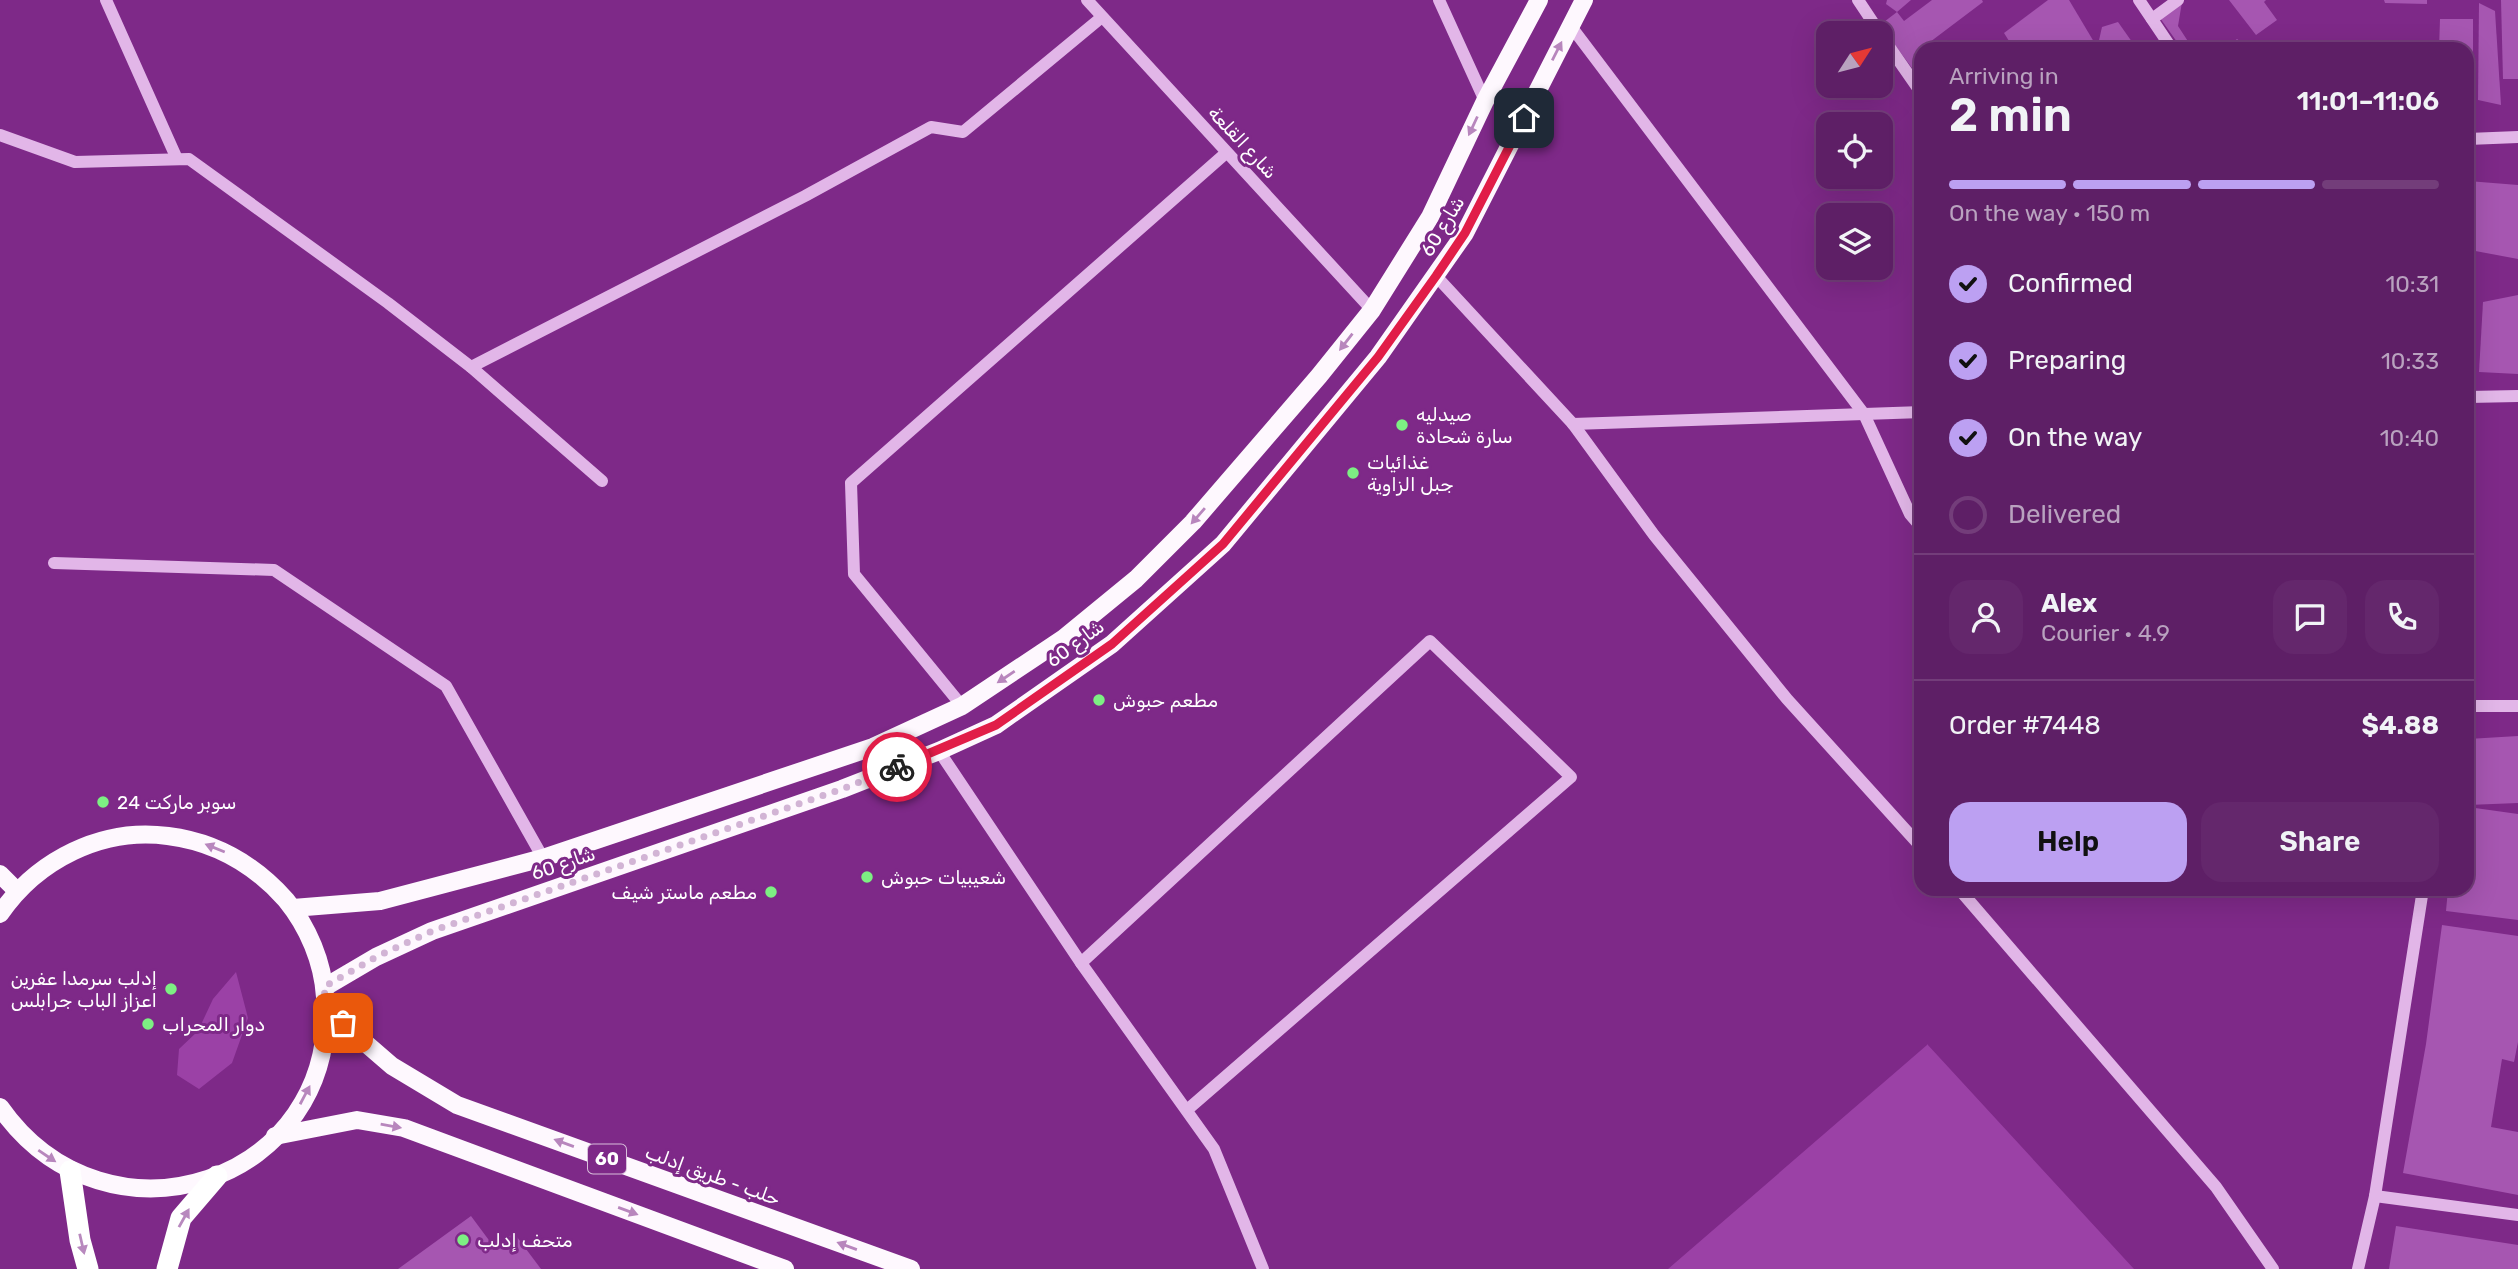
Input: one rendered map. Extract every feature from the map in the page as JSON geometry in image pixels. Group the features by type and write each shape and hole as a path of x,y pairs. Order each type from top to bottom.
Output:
{"highway":[{"path":"70,1171 80,1241 88,1269"},
{"path":"167,1269 181,1218 217,1176"}],"main road":[{"name":"شارع 60","path":"293,908 380,901 544,858 873,747 962,706 1064,638 1136,579 1193,523 1372,310 1430,217 1485,101 1539,0"},
{"name":"شارع 60","path":"324,987 376,957 432,931 842,789 939,751 996,725 1112,644 1223,544 1378,357 1465,233 1584,0"},
{"path":"0,914 17,891 40,870 87,845 127,835 159,834 190,838 247,864 272,884 293,908 313,946 324,987 326,1009 318,1064 294,1115 258,1152 217,1176 188,1185 158,1189 128,1188 70,1171 39,1151 14,1127 0,1107"},
{"path":"0,874 17,891"},
{"name":"حلب - طريق إدلب","path":"326,1009 392,1066 457,1105 911,1269"},
{"name":"60","path":"275,1136 357,1120 404,1128 785,1269"}],"street":[{"path":"106,0 177,159"},
{"name":"شارع القلعة","path":"1087,0 1372,310"},
{"path":"1439,0 1485,101"},
{"path":"1858,0 1872,21"},
{"path":"2139,0 2167,42"},
{"path":"2152,19 2178,0"},
{"path":"471,367 805,196 931,127 963,132 1102,17"},
{"path":"1570,25 1864,414 1914,519"},
{"path":"1894,53 1914,82"},
{"path":"0,135 75,162 189,159 388,303 471,367 602,481"},
{"path":"2474,139 2518,137"},
{"path":"962,706 854,574 851,483 1226,153"},
{"path":"1436,276 1573,424 1654,535 1787,699 1914,839"},
{"path":"2474,397 2518,396"},
{"path":"1573,424 1914,412"},
{"path":"54,563 274,570 446,686 544,858"},
{"path":"1081,964 1430,641 1571,777 1187,1110"},
{"path":"2474,706 2518,706"},
{"path":"939,751 1081,964 1214,1149 1263,1269"},
{"path":"1965,896 2216,1187 2273,1269"},
{"path":"2358,1269 2375,1196 2422,896"},
{"path":"2375,1196 2518,1215"}],"shaded area":[{"path":"236,972 248,1018 232,1063 199,1089 177,1075 179,1049 198,1031 213,999"},
{"path":"1927,1045 2134,1269 1668,1269"}],"building":[{"path":"1887,0 1911,0 1897,12 1886,4"},
{"path":"1932,0 1983,2 1930,42 1914,42 1914,71 1894,44 1894,21 1885,21 1897,12 1904,21"},
{"path":"2048,0 2069,0 2094,42 2010,42 2004,33"},
{"path":"2229,0 2266,0 2264,2 2277,20 2256,35"},
{"path":"2384,0 2427,0 2427,4 2385,3"},
{"path":"2501,0 2518,0 2518,79 2503,79"},
{"path":"2182,2 2178,26 2188,42 2177,42 2160,18"},
{"path":"2479,3 2495,11 2501,105 2478,100"},
{"path":"2440,19 2473,19 2473,42 2439,42"},
{"path":"2118,22 2132,42 2099,42 2102,27"},
{"path":"2428,40 2428,42 2362,42"},
{"path":"2474,181 2518,185 2518,259 2474,251"},
{"path":"2518,295 2518,374 2479,372 2483,302"},
{"path":"2518,736 2518,803 2474,805 2474,739"},
{"path":"2474,808 2518,814 2518,920 2446,911 2447,896 2474,896"},
{"path":"2442,925 2518,936 2518,1042 2514,1062 2502,1059 2491,1127 2518,1132 2518,1195 2403,1173 2426,1044"},
{"name":"متحف إدلب","path":"471,1216 494,1247 514,1233 541,1269 398,1269"},
{"path":"2396,1226 2518,1245 2518,1269 2389,1269"}],"way so far":[{"path":"343,1023 326,1009 324,987 376,957 432,931 842,789 897,767"}],"place":[{"name":"صيدليه سارة شحادة","path":"1402,425"},
{"name":"غذائيات جبل الزاوية","path":"1353,473"},
{"name":"مطعم حبوش","path":"1099,700"},
{"name":"سوبر ماركت 24","path":"103,802"},
{"name":"شعيبيات حبوش","path":"867,877"},
{"name":"مطعم ماستر شيف","path":"771,892"},
{"name":"إدلب سرمدا عفرين اعزاز الباب جرابلس","path":"171,989"},
{"name":"دوار المحراب","path":"148,1024"},
{"name":"متحف إدلب","path":"463,1240"}],"route":[{"path":"897,767 996,725 1112,644 1223,544 1378,357 1436,276 1465,233 1524,118"}]}
